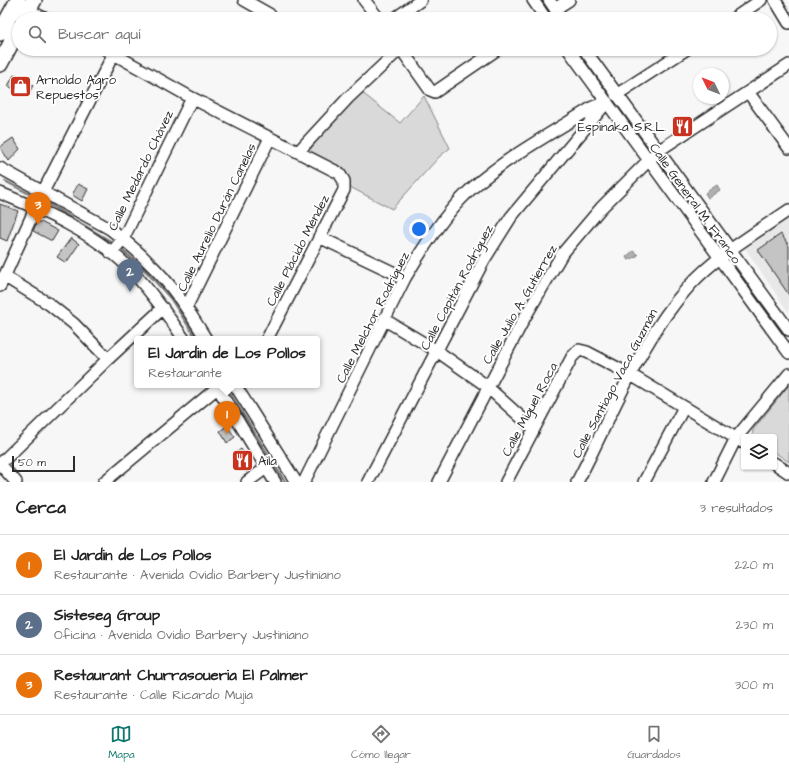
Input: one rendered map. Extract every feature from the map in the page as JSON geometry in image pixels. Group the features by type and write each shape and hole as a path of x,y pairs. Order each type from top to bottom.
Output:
{"main road":[{"path":"0,33 12,21"},
{"path":"0,64 12,41"}],"street":[{"path":"244,0 265,12"},
{"path":"364,0 373,12"},
{"path":"404,12 421,0"},
{"path":"533,0 540,12"},
{"path":"549,0 557,12"},
{"path":"555,9 569,0"},
{"path":"743,12 761,0"},
{"path":"775,0 789,23"},
{"path":"43,192 108,56"},
{"path":"119,56 192,98 298,152 348,98 393,56"},
{"path":"405,56 430,90 435,92 488,56"},
{"name":"Calle General M. Franco","path":"573,56 789,354"},
{"name":"Calle General M. Franco","path":"589,56 789,330"},
{"path":"616,94 676,56"},
{"name":"Calle Julio A. Gutierrez","path":"439,482 525,317 562,254 602,208 658,151 789,65"},
{"path":"748,92 787,142"},
{"name":"Calle Medardo Chávez","path":"117,246 192,98"},
{"name":"Calle Melchor Rodríguez","path":"304,482 405,278 421,251 461,199 488,175 513,158 593,107 606,102"},
{"name":"Calle Capitán Rodríguez","path":"368,482 484,260 511,217 606,102"},
{"name":"Calle Aurelio Durán Canelas","path":"186,308 270,138"},
{"name":"Calle Plácido Méndez","path":"269,336 344,190 344,181 338,173 298,152"},
{"path":"0,168 110,229 126,264 163,308 182,336"},
{"path":"0,193 90,237 117,246 148,261 170,285 204,336"},
{"path":"35,209 2,281 49,304 74,324 108,359"},
{"name":"Calle Santiago Vaca Guzmán","path":"577,482 631,375 666,314 691,284 730,250 789,210"},
{"path":"319,238 405,278"},
{"path":"16,482 0,464 163,308"},
{"path":"385,320 437,351 484,384 487,389 533,428"},
{"name":"Calle Miguel Roca","path":"506,482 533,428 572,357 579,350 587,352 631,375"},
{"path":"714,482 740,440 789,374"},
{"path":"631,375 740,440"},
{"path":"104,482 218,388"},
{"path":"221,388 275,482"},
{"path":"240,388 296,482"},
{"path":"644,482 684,407"},
{"path":"777,465 789,473"},
{"path":"247,482 266,468"}],"shaded area":[{"path":"360,91 400,123 424,96 450,148 439,157 392,209 348,186 311,155 309,151 325,130"},
{"path":"717,185 720,190 708,198 705,193"},
{"path":"789,216 789,313 744,247"},
{"path":"633,251 638,255 628,260 626,257"},
{"path":"789,385 789,462 777,454 777,434 752,434 753,430"}],"building":[{"name":"Arnoldo Agro Repuestos","path":"14,75 33,85 28,96 8,86"},
{"path":"13,138 20,149 9,161 0,147"},
{"path":"78,184 88,189 82,201 72,195"},
{"path":"0,204 18,211 7,241 0,238"},
{"path":"37,222 41,222 58,231 52,241 33,231"},
{"path":"781,234 789,246 789,295 758,250"},
{"path":"71,238 79,244 66,263 57,257"},
{"path":"227,426 235,437 227,443 220,431"},
{"path":"241,449 251,463 251,469 246,472 233,455"}],"waterway":[{"path":"5,181 52,206 115,244"},
{"path":"120,248 145,270 171,299 195,336"},
{"path":"227,388 285,482"}],"place":[{"name":"Arnoldo Agro Repuestos","path":"21,86"},
{"name":"Espinaka S.R.L.","path":"682,126"},
{"name":"Restaurant Churrasoueria El Palmer","path":"38,225"},
{"name":"Sisteseg Group","path":"130,292"},
{"name":"El Jardin de Los Pollos","path":"227,434"},
{"name":"Aila","path":"243,460"}]}
